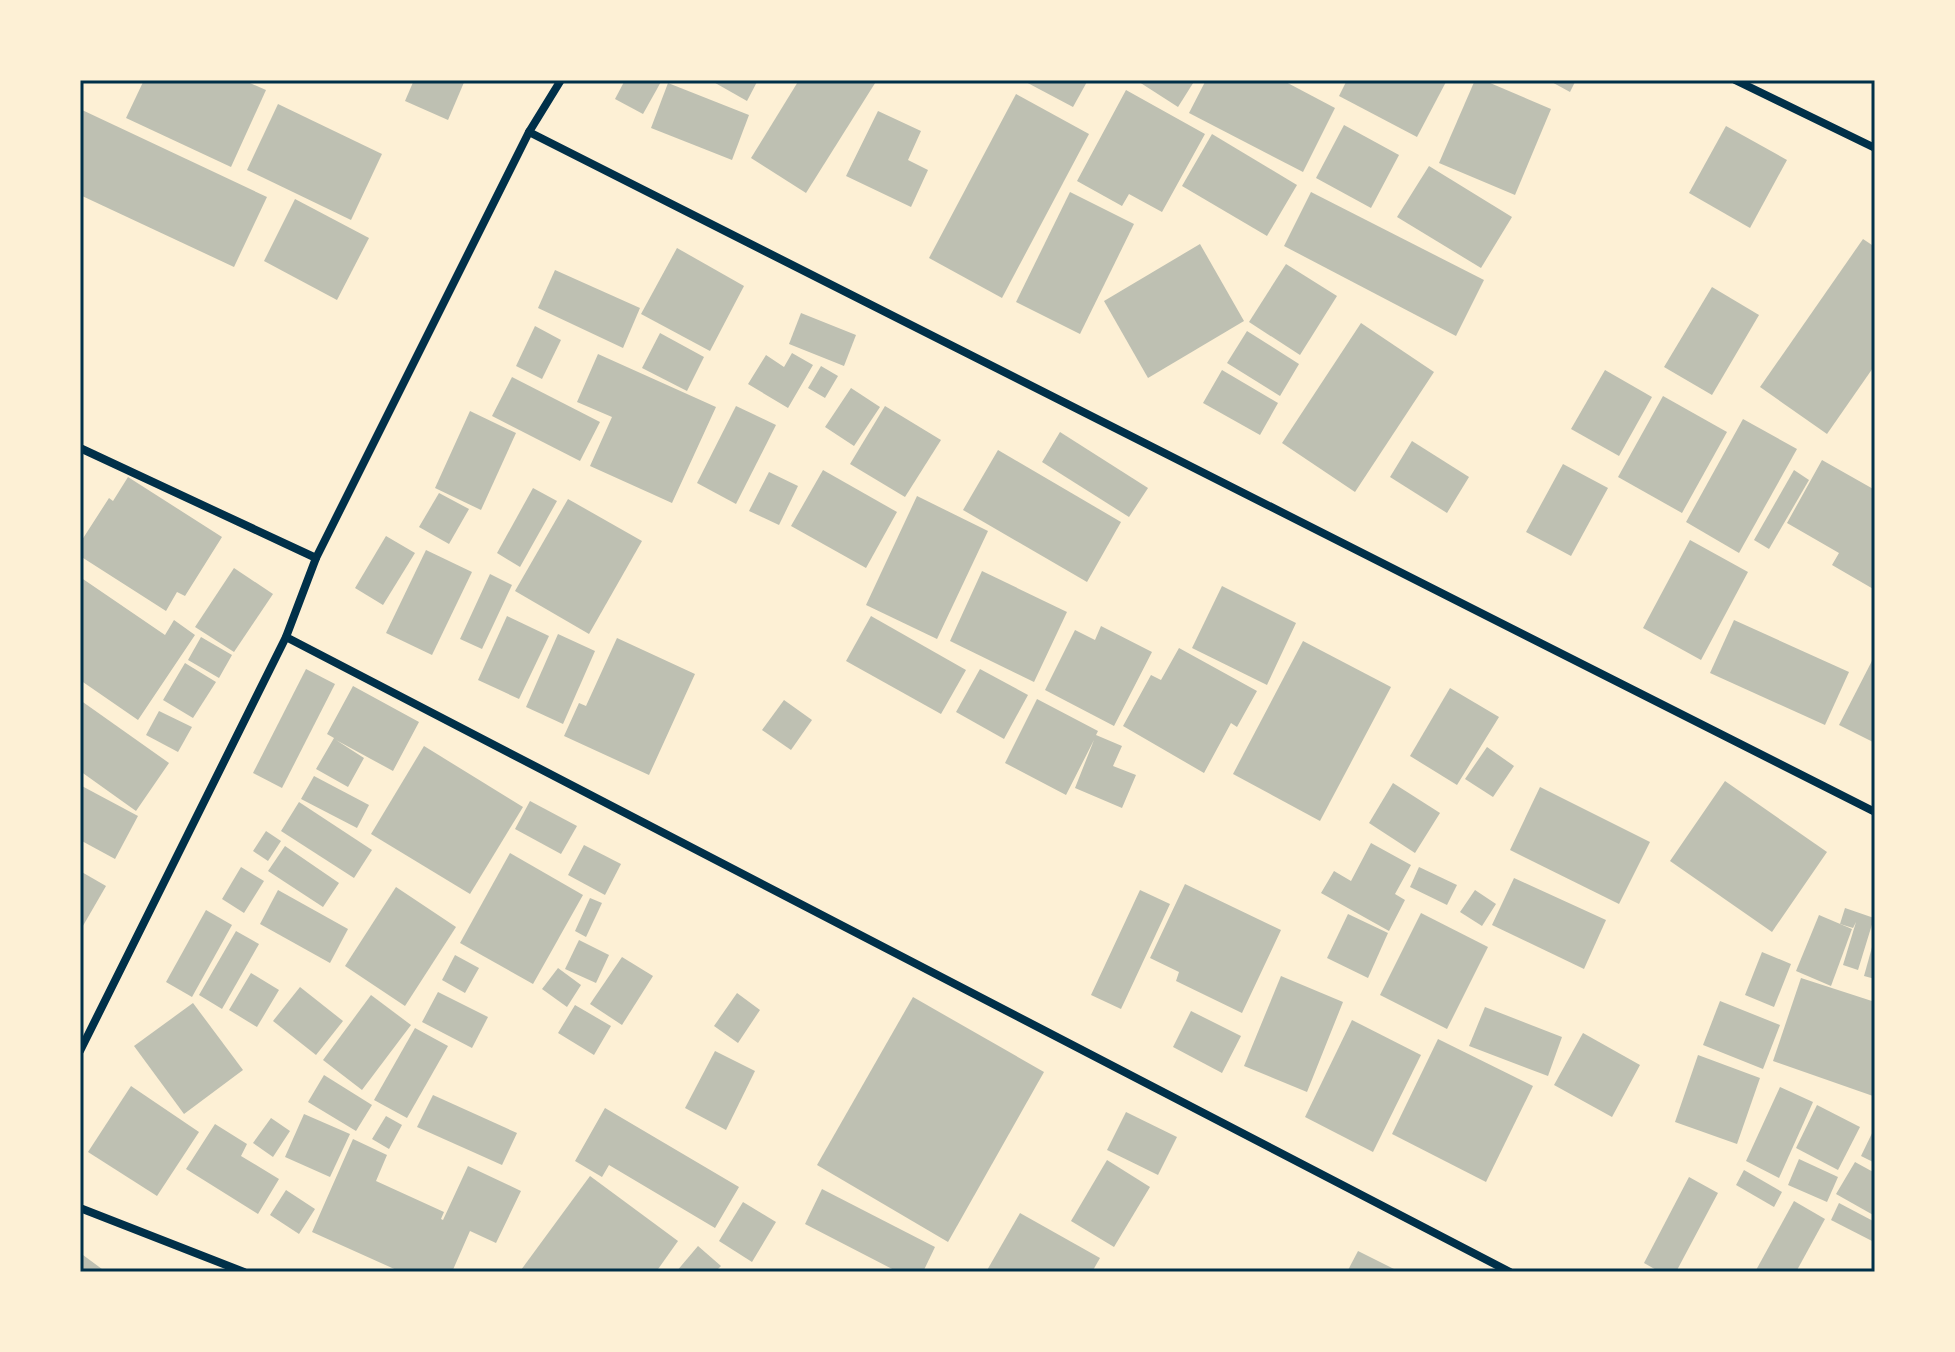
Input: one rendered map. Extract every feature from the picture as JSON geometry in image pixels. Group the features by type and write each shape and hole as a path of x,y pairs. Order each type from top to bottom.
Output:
{"street":[{"path":"80,1051 286,637 316,558 529,132 561,80"},
{"path":"1735,80 1875,148"},
{"path":"529,132 1875,812"},
{"path":"80,448 316,558"},
{"path":"286,637 1510,1272"},
{"path":"80,1208 244,1272"}],"building":[{"path":"144,80 243,80 266,90 231,167 126,118"},
{"path":"414,80 465,80 448,120 405,101"},
{"path":"625,80 662,80 643,114 615,99"},
{"path":"710,80 758,80 747,101"},
{"path":"799,80 877,80 806,193 751,158"},
{"path":"1022,80 1088,80 1073,107"},
{"path":"1136,80 1195,80 1178,107"},
{"path":"1206,80 1282,80 1335,108 1303,172 1189,113"},
{"path":"1347,80 1447,80 1417,137 1339,96"},
{"path":"1475,80 1483,80 1551,109 1515,195 1439,163"},
{"path":"1548,80 1576,80 1570,92"},
{"path":"668,83 749,115 732,160 651,128"},
{"path":"1126,90 1205,134 1162,212 1129,194 1122,206 1077,181"},
{"path":"1016,94 1089,134 1002,298 929,258"},
{"path":"278,104 382,154 351,220 247,170"},
{"path":"80,109 267,197 234,267 80,195"},
{"path":"878,111 921,131 908,160 928,170 911,207 846,176"},
{"path":"1344,125 1399,155 1371,208 1316,178"},
{"path":"1726,126 1787,160 1750,228 1689,193"},
{"path":"1212,134 1297,185 1267,236 1182,186"},
{"path":"1429,166 1512,217 1481,268 1397,217"},
{"path":"1070,192 1134,224 1080,334 1016,302"},
{"path":"1311,192 1484,280 1456,336 1284,246"},
{"path":"295,199 369,238 337,300 264,261"},
{"path":"1863,239 1875,247 1875,365 1827,434 1760,387"},
{"path":"1200,244 1244,321 1148,378 1104,301"},
{"path":"677,248 744,286 710,351 641,314"},
{"path":"1286,264 1337,296 1300,355 1249,322"},
{"path":"555,270 640,308 623,348 538,308"},
{"path":"1712,287 1759,315 1712,395 1664,367"},
{"path":"801,313 856,335 844,366 789,344"},
{"path":"1361,323 1434,372 1355,492 1282,443"},
{"path":"535,326 561,340 542,379 516,366"},
{"path":"1247,331 1299,364 1280,396 1227,363"},
{"path":"660,333 704,357 687,391 642,368"},
{"path":"792,353 813,365 788,408 748,384 766,355 784,367"},
{"path":"598,354 716,407 672,503 590,466 612,417 577,402"},
{"path":"821,366 838,376 825,398 808,388"},
{"path":"1222,370 1278,403 1260,435 1203,403"},
{"path":"1605,370 1652,397 1619,456 1571,429"},
{"path":"512,377 600,422 580,461 492,416"},
{"path":"851,388 880,407 854,446 825,427"},
{"path":"1663,396 1727,432 1682,513 1618,477"},
{"path":"736,406 776,425 736,504 697,483"},
{"path":"885,406 941,440 905,497 850,464"},
{"path":"470,411 516,433 481,510 435,488"},
{"path":"1743,419 1797,449 1739,553 1686,522"},
{"path":"1060,432 1148,488 1129,517 1042,462"},
{"path":"1412,441 1469,477 1447,513 1390,477"},
{"path":"998,450 1121,522 1087,582 963,510"},
{"path":"1822,460 1875,490 1875,590 1832,565 1839,553 1787,523"},
{"path":"1563,464 1608,488 1571,556 1526,532"},
{"path":"823,470 897,512 866,568 791,526"},
{"path":"1794,470 1809,480 1769,549 1754,540"},
{"path":"769,472 798,486 779,525 749,511"},
{"path":"128,477 222,537 185,596 177,592 166,611 80,556 80,543 109,498 113,501"},
{"path":"533,488 557,501 520,567 497,553"},
{"path":"439,493 469,509 449,544 419,527"},
{"path":"917,496 988,531 937,639 866,605"},
{"path":"568,499 642,541 589,634 515,591"},
{"path":"386,536 415,553 383,605 355,588"},
{"path":"1690,540 1748,572 1701,660 1643,628"},
{"path":"426,550 472,572 432,655 386,633"},
{"path":"234,568 273,594 234,652 195,627"},
{"path":"982,571 1067,612 1034,682 950,641"},
{"path":"490,574 512,585 482,649 460,639"},
{"path":"80,577 165,635 174,620 195,635 138,720 80,680"},
{"path":"1222,586 1296,623 1267,685 1192,648"},
{"path":"507,616 549,636 519,699 478,680"},
{"path":"871,616 966,670 941,714 846,661"},
{"path":"1734,620 1849,672 1825,725 1710,673"},
{"path":"1101,626 1152,652 1114,726 1045,690 1075,630 1095,640"},
{"path":"558,634 595,651 563,724 526,707"},
{"path":"201,637 232,655 219,678 188,660"},
{"path":"617,638 695,674 649,775 564,736 579,703 586,706"},
{"path":"1303,641 1391,687 1320,821 1233,774"},
{"path":"1179,648 1257,691 1237,727 1231,723 1204,773 1123,726 1151,675 1161,680"},
{"path":"1875,655 1875,743 1839,725"},
{"path":"185,663 216,682 193,718 163,700"},
{"path":"306,669 335,684 282,788 253,773"},
{"path":"980,669 1028,695 1004,739 956,712"},
{"path":"353,686 419,722 393,771 336,740 364,758 348,787 316,769 334,738 327,734"},
{"path":"1450,688 1499,717 1457,785 1410,756"},
{"path":"1037,699 1098,731 1096,735 1122,746 1113,766 1136,775 1122,808 1075,788 1094,740 1066,795 1005,763"},
{"path":"80,700 169,763 136,811 80,771"},
{"path":"784,700 812,720 791,750 762,730"},
{"path":"159,711 192,727 178,752 146,735"},
{"path":"424,746 523,807 470,894 371,834"},
{"path":"1487,747 1514,766 1493,797 1465,779"},
{"path":"314,776 369,805 357,828 301,799"},
{"path":"1725,781 1827,852 1772,932 1670,861"},
{"path":"1393,783 1440,813 1415,853 1369,823"},
{"path":"80,785 138,816 115,859 80,840"},
{"path":"1540,787 1650,842 1619,904 1510,850"},
{"path":"530,801 577,826 561,854 515,829"},
{"path":"299,802 372,850 354,878 281,831"},
{"path":"266,831 281,841 268,861 253,851"},
{"path":"1371,843 1411,865 1395,894 1405,900 1389,931 1321,893 1334,871 1351,881"},
{"path":"584,845 621,864 605,895 568,875"},
{"path":"285,846 339,883 323,907 268,871"},
{"path":"510,853 583,895 533,984 460,943"},
{"path":"241,867 264,881 244,913 222,899"},
{"path":"1419,867 1457,885 1447,905 1410,887"},
{"path":"80,871 106,886 80,931"},
{"path":"1514,878 1606,920 1584,969 1492,925"},
{"path":"1185,884 1281,930 1242,1013 1176,981 1179,972 1150,958"},
{"path":"396,887 456,927 405,1006 345,966"},
{"path":"278,890 348,929 330,963 260,924"},
{"path":"1140,890 1170,904 1121,1009 1091,995"},
{"path":"1475,890 1496,904 1482,926 1460,912"},
{"path":"590,898 602,903 586,937 575,931"},
{"path":"1845,908 1874,918 1858,970 1843,965 1856,922 1853,928 1840,924"},
{"path":"206,910 232,925 192,997 166,982"},
{"path":"1421,913 1488,947 1447,1029 1380,995"},
{"path":"1348,914 1388,933 1368,978 1327,958"},
{"path":"1819,915 1852,929 1831,986 1796,971"},
{"path":"236,931 259,944 222,1009 199,995"},
{"path":"579,940 609,955 596,983 565,969"},
{"path":"1875,940 1875,979 1864,976"},
{"path":"1762,952 1791,964 1774,1007 1745,995"},
{"path":"455,955 479,968 465,993 442,980"},
{"path":"622,957 653,976 622,1025 590,1004"},
{"path":"558,968 581,985 567,1007 542,989"},
{"path":"251,973 279,990 257,1027 229,1010"},
{"path":"1281,976 1343,1002 1307,1092 1244,1066"},
{"path":"1801,978 1875,1002 1873,1096 1773,1061"},
{"path":"300,987 343,1021 316,1055 273,1021"},
{"path":"438,992 488,1017 472,1048 422,1022"},
{"path":"737,993 760,1010 738,1043 714,1026"},
{"path":"371,995 411,1025 362,1090 323,1060"},
{"path":"913,997 1044,1072 948,1242 817,1165"},
{"path":"1720,1001 1780,1025 1763,1069 1703,1045"},
{"path":"193,1003 243,1070 184,1114 134,1046"},
{"path":"575,1005 611,1026 594,1055 558,1033"},
{"path":"1485,1007 1562,1037 1548,1076 1469,1046"},
{"path":"1191,1011 1241,1036 1222,1073 1173,1047"},
{"path":"1352,1020 1421,1055 1373,1152 1305,1117"},
{"path":"415,1028 448,1046 407,1118 374,1100"},
{"path":"1583,1033 1640,1065 1612,1117 1554,1085"},
{"path":"1438,1039 1533,1086 1486,1182 1392,1134"},
{"path":"715,1051 755,1071 726,1130 685,1108"},
{"path":"1698,1055 1760,1078 1737,1144 1675,1122"},
{"path":"324,1075 372,1105 356,1131 308,1102"},
{"path":"131,1086 199,1132 157,1196 88,1152"},
{"path":"1780,1087 1813,1102 1779,1178 1746,1161"},
{"path":"433,1095 517,1133 502,1165 417,1127"},
{"path":"1817,1105 1860,1127 1838,1170 1796,1148"},
{"path":"605,1108 739,1187 715,1228 609,1165 602,1177 575,1161"},
{"path":"1126,1112 1177,1137 1158,1175 1107,1150"},
{"path":"304,1114 350,1134 330,1177 285,1157"},
{"path":"386,1116 402,1125 389,1149 372,1139"},
{"path":"271,1118 290,1131 273,1157 253,1143"},
{"path":"215,1124 247,1144 241,1156 279,1179 258,1214 186,1169"},
{"path":"1875,1127 1875,1163 1861,1156"},
{"path":"353,1139 387,1155 376,1181 444,1212 443,1220 468,1166 521,1191 496,1243 470,1231 452,1272 401,1272 312,1232"},
{"path":"1799,1159 1838,1177 1827,1202 1788,1185"},
{"path":"1107,1160 1150,1187 1114,1247 1071,1221"},
{"path":"1855,1162 1875,1173 1875,1216 1836,1194"},
{"path":"1744,1170 1782,1192 1774,1207 1736,1185"},
{"path":"590,1176 678,1241 656,1272 521,1270"},
{"path":"1689,1177 1718,1193 1676,1272 1660,1272 1644,1263"},
{"path":"822,1189 935,1247 923,1272 898,1272 805,1224"},
{"path":"286,1190 315,1209 299,1234 270,1215"},
{"path":"1794,1201 1825,1219 1796,1272 1755,1272"},
{"path":"743,1202 776,1222 752,1262 719,1241"},
{"path":"1839,1203 1875,1222 1874,1242 1831,1220"},
{"path":"1020,1213 1100,1258 1092,1272 986,1272"},
{"path":"698,1246 721,1266 715,1272 676,1272"},
{"path":"1358,1251 1400,1272 1347,1272"},
{"path":"83,1255 106,1272 80,1272"}]}
